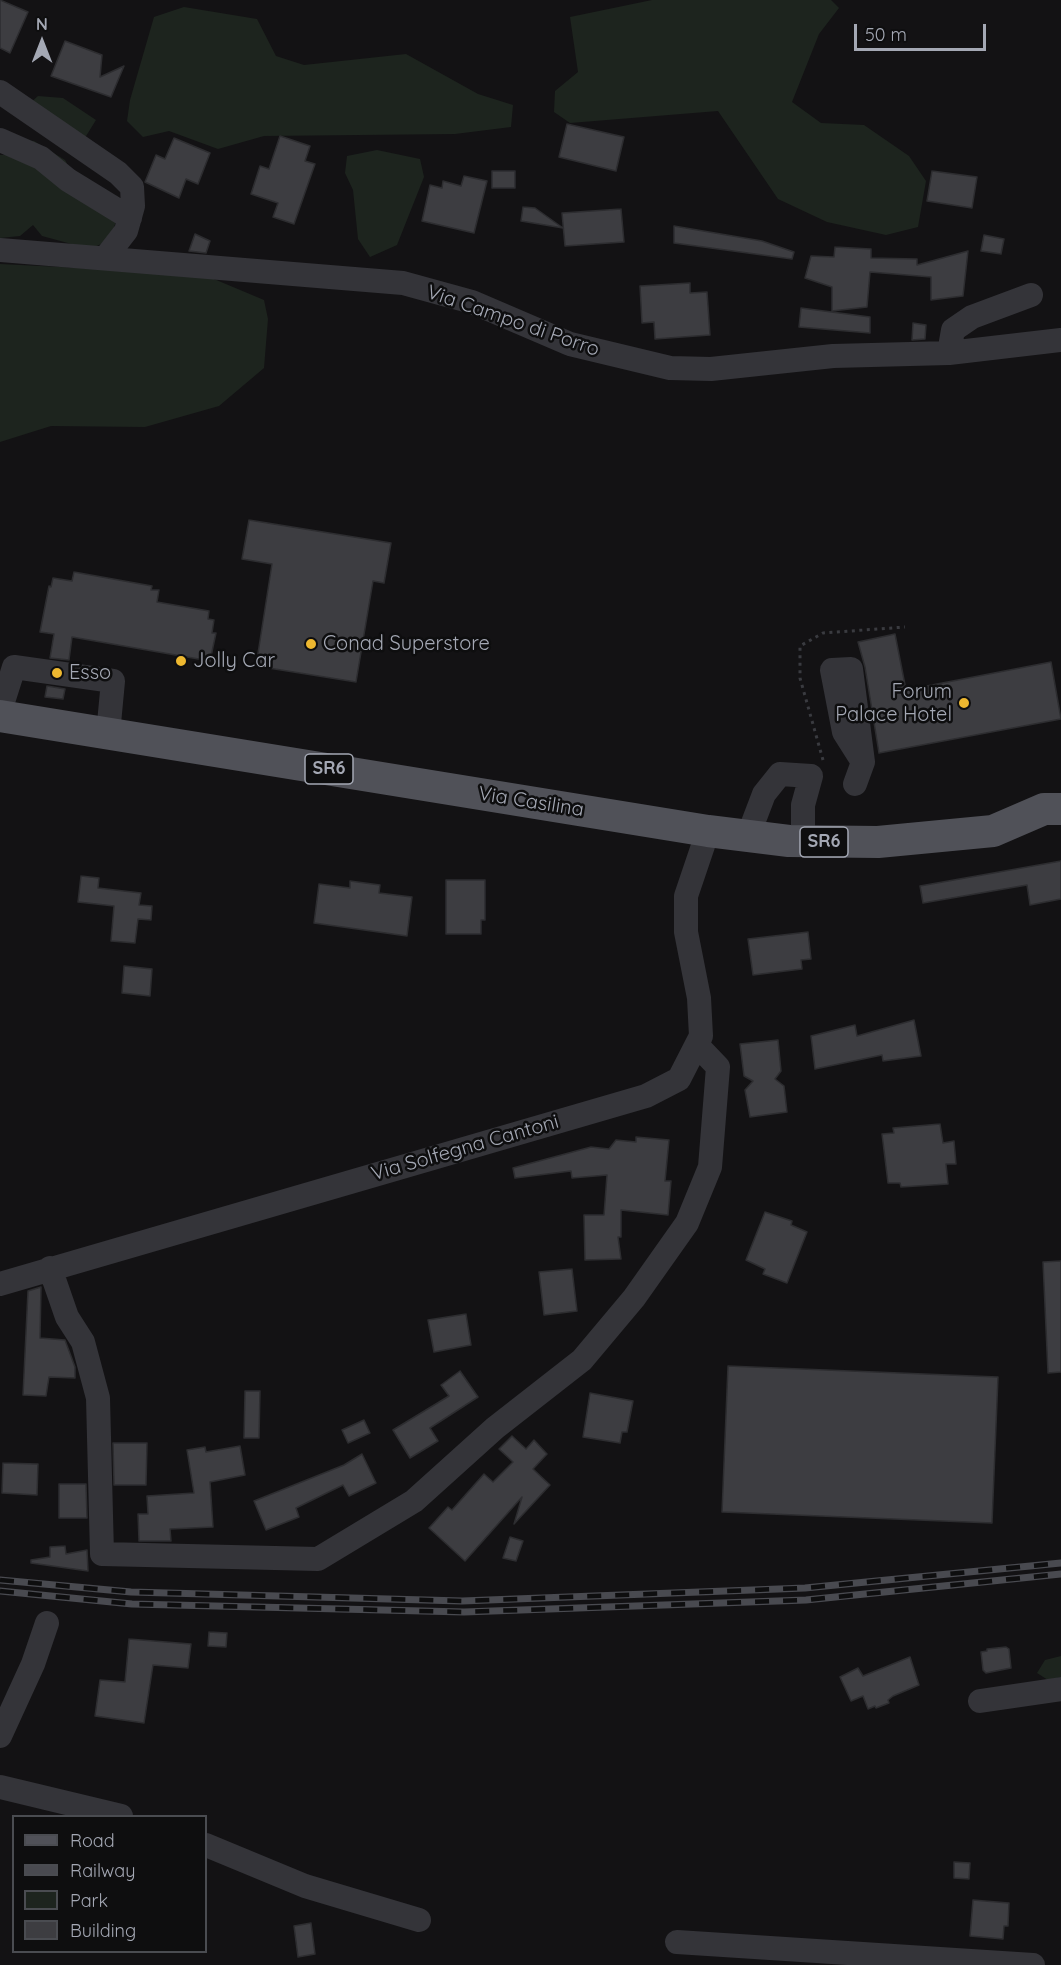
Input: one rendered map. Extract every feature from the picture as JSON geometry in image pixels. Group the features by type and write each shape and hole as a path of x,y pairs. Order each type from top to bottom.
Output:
{"main road":[{"name":"Via Casilina","path":"0,716 708,831 803,842 878,842 993,831 1044,809 1061,809"},
{"path":"993,831 1061,828"}],"street":[{"path":"0,92 118,173 132,187 133,206 126,231 105,258"},
{"path":"0,140 41,158 68,180 130,218"},
{"name":"Via Campo di Porro","path":"0,250 403,284 472,302 570,344 670,368 711,369 833,357 949,353 1061,340"},
{"path":"949,353 953,330 972,317 1031,295"},
{"path":"0,711 14,667 113,681 108,734"},
{"path":"748,836 764,794 780,774 811,776 803,806 803,842"},
{"name":"Via Solfegna Cantoni","path":"0,1284 646,1096 679,1079 701,1036 699,998 686,932 686,896 708,831"},
{"path":"50,1268 67,1317 83,1342 98,1398 102,1554 318,1559 414,1501 495,1428 582,1360 634,1298 687,1223 710,1167 718,1067 697,1045"},
{"path":"0,1736 33,1664 47,1623"},
{"path":"980,1701 1061,1689"},
{"path":"0,1787 117,1815"},
{"path":"207,1845 305,1886 419,1920"},
{"path":"677,1942 1033,1965"}],"green space":[{"path":"652,0 831,0 839,8 819,34 792,102 821,123 864,125 909,156 926,181 918,227 886,235 827,222 778,199 718,111 570,123 554,112 555,91 578,72 570,17"},
{"path":"184,7 257,19 276,56 304,65 406,54 478,94 513,105 511,127 455,134 264,136 218,149 169,131 143,137 127,121 130,100 154,17"},
{"path":"38,96 63,98 96,120 83,141 28,105"},
{"path":"19,140 34,141 65,160 74,176 119,212 110,240 90,249 42,236 33,225 20,236 0,238 0,155 20,155"},
{"path":"377,150 420,159 424,177 397,245 370,257 358,239 353,190 345,173 347,156"},
{"path":"0,264 202,274 264,300 268,319 264,368 219,406 145,427 51,426 0,442"},
{"path":"1061,1656 1061,1677 1048,1680 1037,1673 1045,1660"}],"building":[{"path":"0,0 28,12 10,53 0,48"},
{"path":"65,41 102,55 100,77 124,66 111,97 51,76"},
{"path":"567,124 624,137 616,171 559,157"},
{"path":"280,136 310,146 305,161 315,164 294,224 273,217 278,203 251,194 260,166 269,169"},
{"path":"174,138 210,153 198,184 186,179 179,198 145,182 156,155 165,159"},
{"path":"492,171 515,171 515,188 492,188"},
{"path":"932,171 977,177 972,208 927,201"},
{"path":"464,176 487,181 474,233 422,221 430,185 442,188 443,181 461,186"},
{"path":"523,207 535,208 563,228 521,221"},
{"path":"621,209 624,242 565,246 562,213"},
{"path":"674,226 762,241 794,252 792,259 674,243"},
{"path":"195,234 210,241 206,253 189,251"},
{"path":"984,235 1004,239 1001,254 981,251"},
{"path":"835,247 871,249 871,258 917,259 917,265 968,251 963,296 931,300 931,277 870,272 867,307 832,311 832,287 805,278 811,256 834,257"},
{"path":"690,283 690,293 707,292 710,335 655,339 654,322 642,323 640,286"},
{"path":"801,308 870,317 870,333 799,327"},
{"path":"913,323 926,325 925,339 912,340"},
{"name":"Conad Superstore","path":"249,520 391,543 384,583 373,581 356,682 256,666 272,564 242,559"},
{"path":"74,572 152,586 151,590 159,590 157,602 209,611 208,619 214,620 212,633 216,633 210,661 72,637 69,660 50,658 54,634 40,632 49,586 51,587 53,578 72,581"},
{"name":"Forum Palace Hotel","path":"895,634 906,690 1051,662 1061,719 879,753 865,667 858,642"},
{"path":"47,686 65,689 63,699 45,697"},
{"path":"1061,861 1061,899 1030,905 1027,885 923,903 920,886"},
{"path":"81,876 99,878 98,888 141,893 139,905 152,906 151,920 138,919 135,943 111,941 114,906 78,902"},
{"path":"446,880 485,880 485,920 481,920 481,934 446,934"},
{"path":"350,881 380,885 379,893 412,897 407,936 314,923 319,884 350,888"},
{"path":"808,932 811,959 801,960 802,969 753,975 748,939"},
{"path":"124,966 152,969 150,996 122,993"},
{"path":"914,1020 921,1056 883,1061 882,1055 815,1069 811,1036 855,1025 857,1036"},
{"path":"778,1040 781,1071 775,1079 784,1086 787,1112 750,1117 745,1090 753,1081 744,1076 740,1044"},
{"path":"940,1124 943,1143 954,1141 956,1164 946,1164 948,1184 901,1187 900,1183 888,1183 882,1134 894,1133 893,1128"},
{"path":"636,1137 669,1140 665,1181 671,1181 668,1215 621,1210 621,1237 618,1237 621,1259 585,1260 584,1215 604,1215 607,1175 572,1178 571,1171 515,1178 513,1168 591,1147 609,1149 616,1140 636,1142"},
{"path":"765,1212 792,1221 791,1225 807,1232 787,1283 763,1274 765,1269 746,1260"},
{"path":"1061,1261 1061,1372 1048,1373 1043,1262"},
{"path":"572,1269 577,1311 544,1315 539,1272"},
{"path":"41,1287 40,1338 65,1340 75,1367 75,1378 49,1377 46,1396 23,1395 28,1291"},
{"path":"466,1314 471,1345 434,1352 428,1320"},
{"path":"728,1366 998,1377 992,1523 722,1512"},
{"path":"460,1371 478,1397 430,1428 438,1441 410,1458 393,1430 449,1396 441,1385"},
{"path":"245,1391 260,1391 259,1438 244,1438"},
{"path":"590,1393 633,1401 627,1432 622,1432 620,1443 583,1437"},
{"path":"364,1420 370,1433 348,1443 342,1430"},
{"path":"512,1436 526,1449 534,1440 547,1454 533,1469 550,1485 514,1524 522,1497 465,1561 429,1528 448,1507 452,1510 484,1474 493,1482 513,1462 499,1449"},
{"path":"113,1443 147,1443 146,1485 114,1485"},
{"path":"240,1446 245,1475 210,1482 213,1527 170,1529 171,1541 139,1541 138,1514 148,1514 147,1496 194,1493 187,1450 205,1447 206,1452"},
{"path":"362,1454 376,1483 349,1496 343,1485 296,1508 299,1517 266,1530 254,1501 344,1465"},
{"path":"3,1463 38,1464 37,1495 2,1493"},
{"path":"59,1484 86,1484 87,1518 59,1518"},
{"path":"510,1537 523,1541 516,1561 503,1558"},
{"path":"65,1546 66,1554 87,1550 88,1571 31,1563 31,1560 50,1557 50,1547"},
{"path":"209,1632 227,1633 226,1647 208,1646"},
{"path":"129,1639 191,1644 188,1668 153,1665 144,1723 95,1716 100,1680 125,1682"},
{"path":"1006,1647 1009,1649 1011,1668 986,1673 983,1670 981,1652"},
{"path":"910,1657 919,1685 893,1696 888,1700 889,1703 876,1708 875,1706 868,1709 863,1696 851,1701 840,1677 858,1668 863,1676"},
{"path":"954,1862 970,1863 969,1879 954,1878"},
{"path":"973,1900 1009,1903 1008,1926 1004,1926 1003,1939 970,1936"},
{"path":"311,1923 315,1954 298,1957 294,1926"}],"railway":[{"path":"0,1580 131,1592 462,1601 805,1588 1061,1563"},
{"path":"0,1591 132,1604 464,1612 806,1600 1061,1574"}],"place":[{"name":"Conad Superstore","path":"311,644"},
{"name":"Jolly Car","path":"181,661"},
{"name":"Esso","path":"57,673"},
{"name":"Forum Palace Hotel","path":"964,703"}]}
